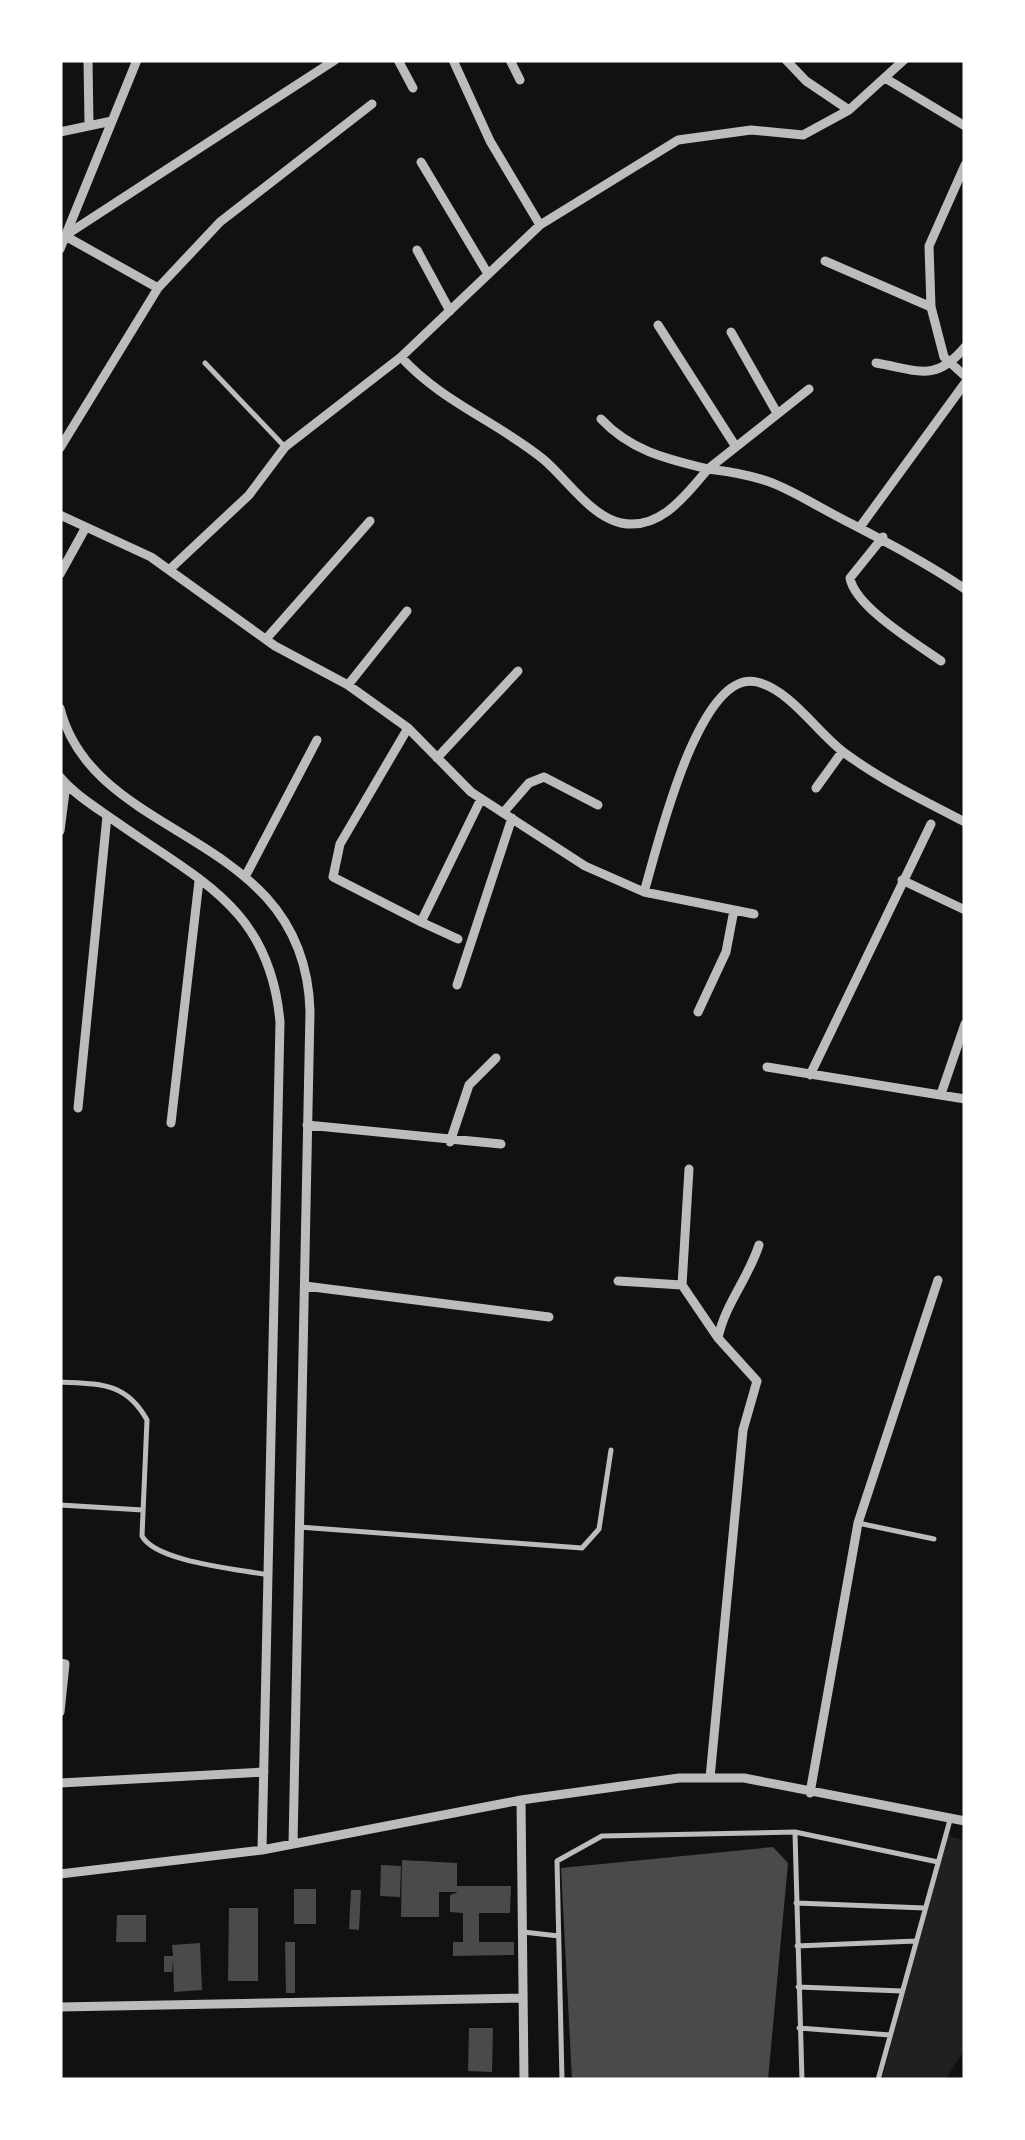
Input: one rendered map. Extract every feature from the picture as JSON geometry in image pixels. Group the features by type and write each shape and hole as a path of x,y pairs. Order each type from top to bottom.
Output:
{"street":[{"path":"89,124 88,61 96,60"},
{"path":"60,249 136,60"},
{"path":"68,235 334,60"},
{"path":"398,60 413,88"},
{"path":"452,60 490,141 540,225"},
{"path":"510,60 520,80"},
{"path":"786,60 806,81 849,110"},
{"path":"169,570 250,495 285,447 401,357 540,225 678,140 751,130 803,135 849,110 904,60"},
{"path":"885,78 965,126"},
{"path":"60,448 158,288 220,222 372,104"},
{"path":"60,132 112,121"},
{"path":"421,162 488,274"},
{"path":"860,527 965,380 938,345 931,307 929,246 965,165"},
{"path":"68,235 158,288"},
{"path":"417,250 450,311"},
{"path":"825,261 931,307"},
{"path":"658,324 736,447"},
{"path":"731,332 777,413"},
{"path":"876,363 936,373 950,365 965,347"},
{"path":"401,357 427,386 449,394 480,421 544,460 592,505 618,522 658,518 679,504 708,469 809,389"},
{"path":"601,418 616,434 650,454 781,483 884,537 965,589"},
{"path":"60,515 169,570 266,639 348,685 408,728 481,799 585,866 644,892 754,914"},
{"path":"266,639 370,521"},
{"path":"60,574 86,528"},
{"path":"884,537 850,578 852,588 894,627 941,661"},
{"path":"348,685 406,611"},
{"path":"437,758 518,671"},
{"path":"644,892 689,742 743,682 756,681 776,691 842,752 883,780 965,822"},
{"path":"60,708 68,740 94,772 245,878 278,912 305,961 310,1011 293,1844"},
{"path":"408,728 340,844 333,877 458,938"},
{"path":"245,878 317,740"},
{"path":"816,788 842,752"},
{"path":"457,984 508,816 529,783 544,777 598,805"},
{"path":"63,781 200,881 253,930 276,983 280,1022 262,1850"},
{"path":"60,831 63,781"},
{"path":"421,922 481,799"},
{"path":"78,1108 107,816"},
{"path":"810,1075 931,824"},
{"path":"902,880 965,910"},
{"path":"172,1123 200,881"},
{"path":"698,1012 726,952 734,910"},
{"path":"940,1094 965,1024"},
{"path":"450,1142 468,1085 496,1058"},
{"path":"767,1067 965,1099"},
{"path":"307,1126 501,1144"},
{"path":"689,1169 682,1285 718,1338 757,1381 744,1430 710,1778"},
{"path":"718,1338 723,1314 745,1283 759,1245"},
{"path":"810,1793 858,1523 938,1280"},
{"path":"618,1281 682,1285"},
{"path":"305,1286 549,1318"},
{"path":"60,1664 65,1664 60,1712"},
{"path":"60,1783 264,1772"},
{"path":"60,1874 262,1850 521,1800 679,1778 744,1778 965,1821"},
{"path":"521,1800 524,2080"},
{"path":"60,2007 523,1998"}],"lane":[{"path":"206,363 285,447"},
{"path":"60,1382 114,1385 138,1404 147,1420 149,1444 142,1536 148,1546 164,1554 268,1575"},
{"path":"299,1527 582,1548 599,1530 611,1450"},
{"path":"60,1505 143,1510"},
{"path":"858,1523 934,1539"},
{"path":"878,2080 950,1817"},
{"path":"562,2080 557,1861 602,1836 795,1832 938,1862"},
{"path":"795,1832 802,2080"},
{"path":"796,1903 925,1908"},
{"path":"522,1932 559,1936"},
{"path":"797,1946 916,1941"},
{"path":"798,1988 902,1991"},
{"path":"799,2028 890,2035"}],"shaded area":[{"path":"944,1835 965,1840 965,2049 945,2080 882,2080"}],"building":[{"path":"773,1847 788,1863 768,2080 572,2080 561,1868"},
{"path":"402,1860 457,1863 457,1886 511,1886 510,1913 479,1913 479,1942 514,1942 514,1955 453,1956 453,1942 463,1942 463,1913 450,1912 450,1895 458,1892 439,1892 439,1917 401,1917"},
{"path":"381,1865 401,1866 400,1897 380,1896"},
{"path":"294,1889 316,1889 316,1924 294,1924"},
{"path":"351,1890 361,1890 359,1930 349,1929"},
{"path":"229,1908 258,1908 258,1981 228,1981"},
{"path":"117,1915 146,1915 146,1942 116,1942"},
{"path":"285,1942 295,1942 295,1993 286,1993"},
{"path":"200,1943 202,1990 174,1992 173,1960 172,1972 164,1972 164,1956 173,1956 172,1945"},
{"path":"469,2028 493,2028 492,2072 468,2071"}]}
